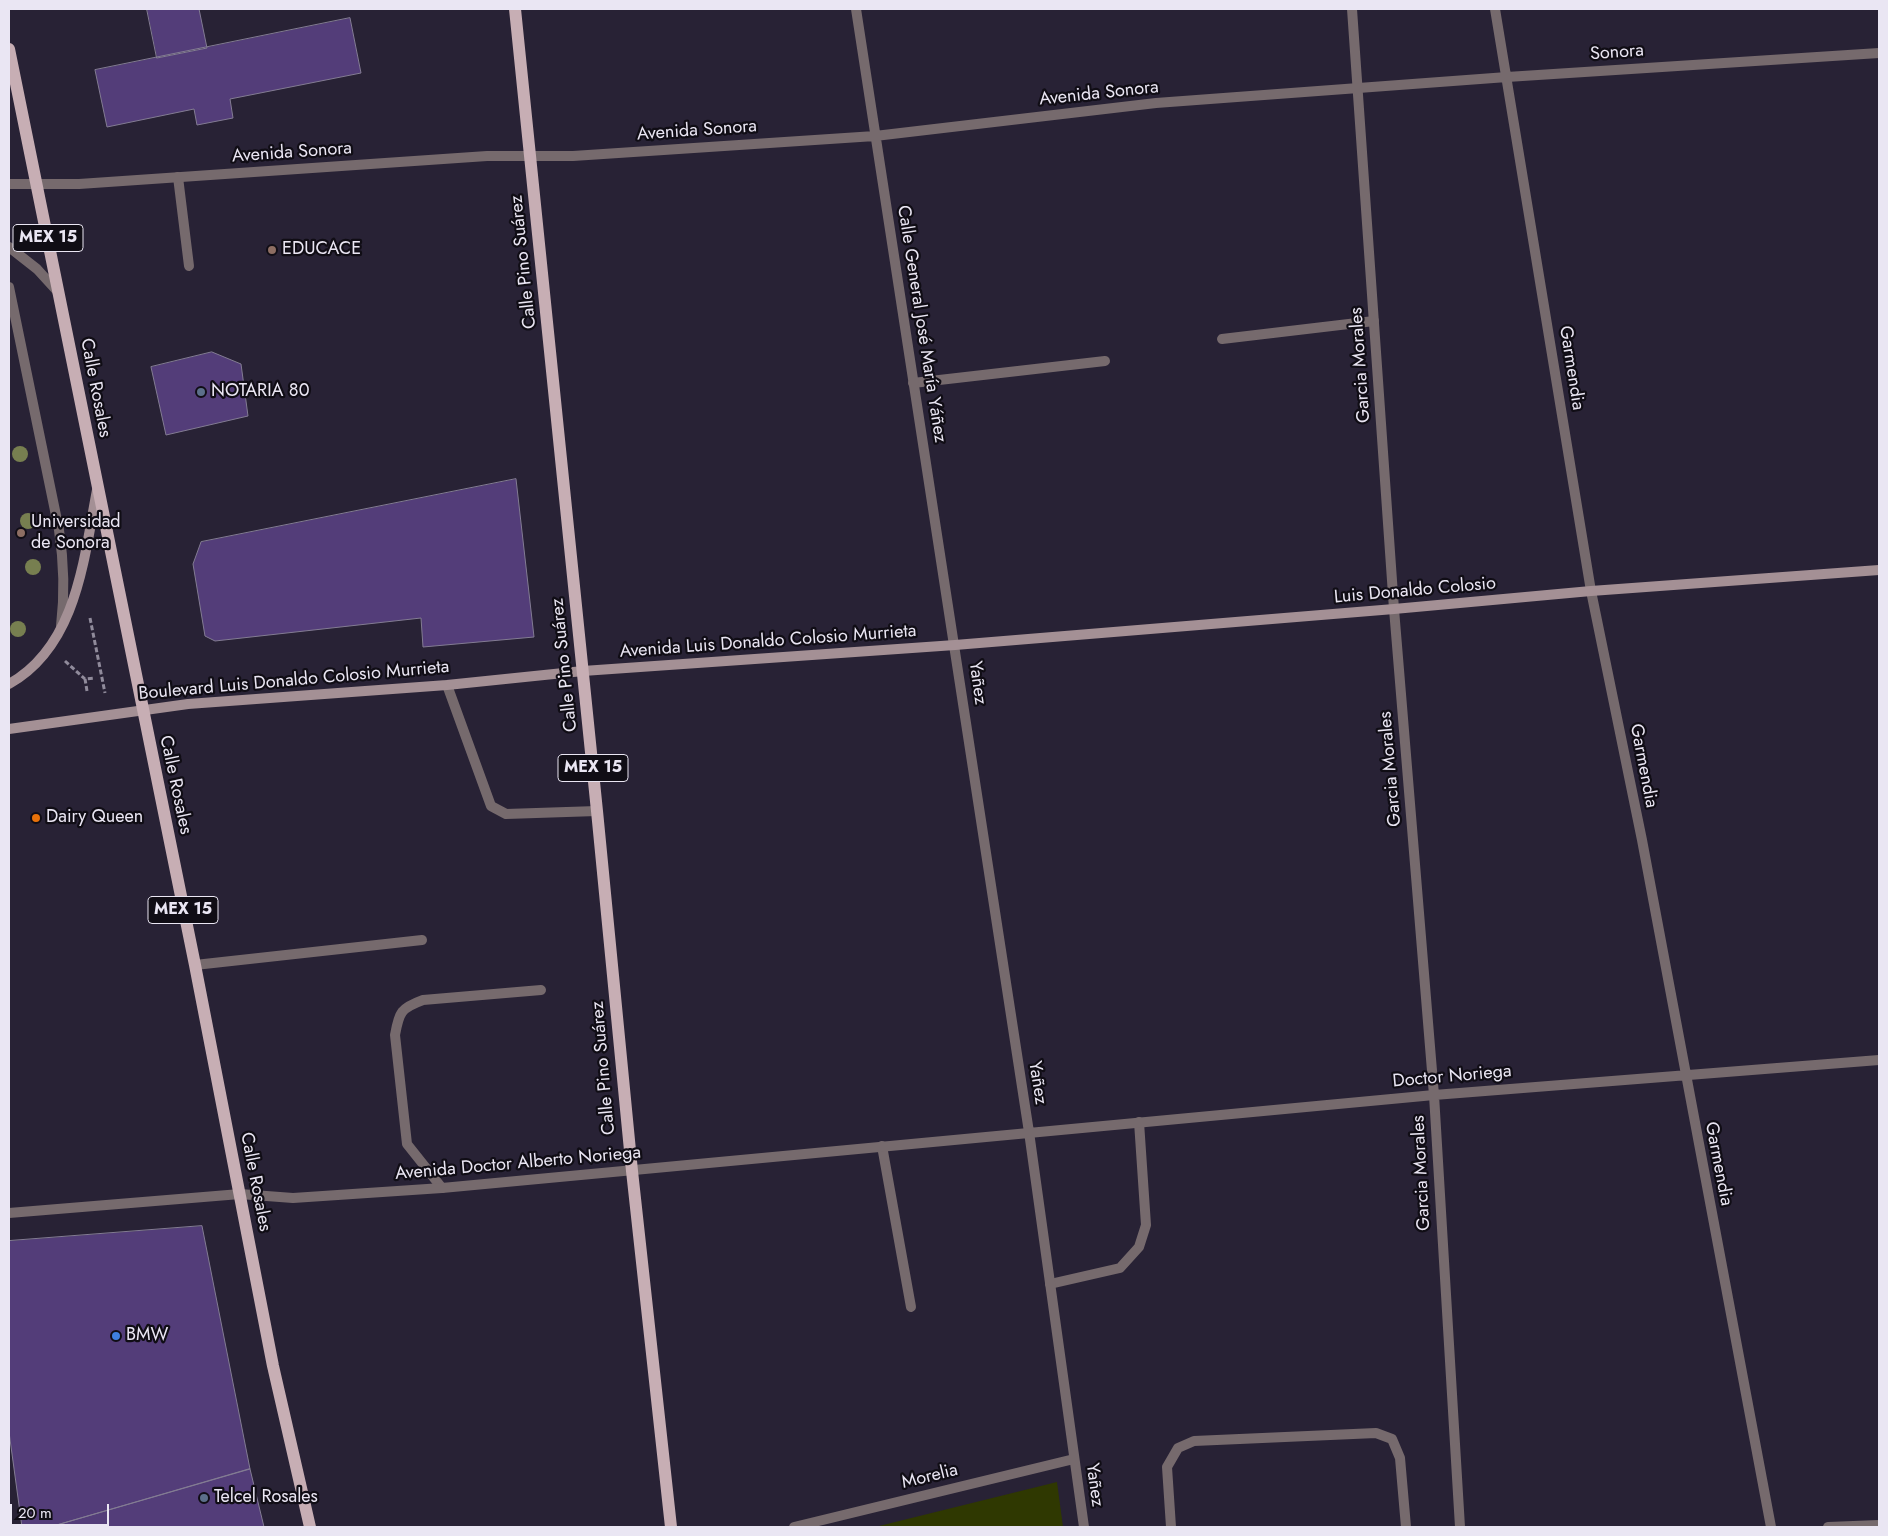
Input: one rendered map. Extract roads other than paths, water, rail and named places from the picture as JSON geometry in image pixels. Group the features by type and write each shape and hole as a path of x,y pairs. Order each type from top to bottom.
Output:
{"main road":[{"name":"Calle Pino Suárez","path":"515,9 632,1171 671,1527"},
{"name":"Calle Rosales","path":"9,49 195,965 273,1366 310,1527"},
{"path":"10,683 30,668 47,649 60,631 72,607 82,574 97,486"},
{"name":"Luis Donaldo Colosio","path":"954,645 1592,591 1879,570"},
{"name":"Avenida Luis Donaldo Colosio Murrieta","path":"583,671 954,645"},
{"name":"Boulevard Luis Donaldo Colosio Murrieta","path":"9,728 188,704 447,685 583,671"}],"street":[{"name":"Calle General José María Yáñez","path":"856,9 954,645"},
{"name":"Garcia Morales","path":"1352,9 1394,609 1434,1095 1460,1527"},
{"name":"Garmendia","path":"1495,9 1592,591 1642,840 1771,1527"},
{"name":"Sonora","path":"1357,88 1879,52"},
{"name":"Avenida Sonora","path":"9,184 79,184 487,156 574,156 875,136 1156,103 1357,88"},
{"path":"178,177 189,266"},
{"path":"9,247 37,270 58,292"},
{"path":"9,287 64,561 64,602 60,631"},
{"path":"1222,339 1374,321"},
{"path":"913,383 1105,361"},
{"name":"Yañez","path":"954,645 1028,1132 1084,1527"},
{"path":"447,685 491,806 506,814 597,811"},
{"path":"195,965 422,940"},
{"path":"442,1188 407,1144 396,1035 398,1018 408,1006 423,1000 541,990"},
{"name":"Doctor Noriega","path":"1028,1132 1434,1095 1879,1060"},
{"path":"1050,1284 1120,1268 1139,1247 1146,1225 1139,1122"},
{"name":"Avenida Doctor Alberto Noriega","path":"9,1214 240,1194 294,1198 442,1188 1028,1132"},
{"path":"882,1146 910,1307"},
{"path":"1171,1527 1167,1468 1178,1448 1194,1441 1376,1433 1392,1439 1400,1458 1406,1527"},
{"name":"Morelia","path":"794,1527 1074,1459"},
{"path":"1828,1527 1879,1524"}],"place":[{"name":"EDUCACE","path":"272,250"},
{"name":"NOTARIA 80","path":"201,392"},
{"name":"Universidad de Sonora","path":"21,533"},
{"name":"Dairy Queen","path":"36,818"},
{"name":"BMW","path":"116,1336"},
{"name":"Telcel Rosales","path":"204,1498"}]}
